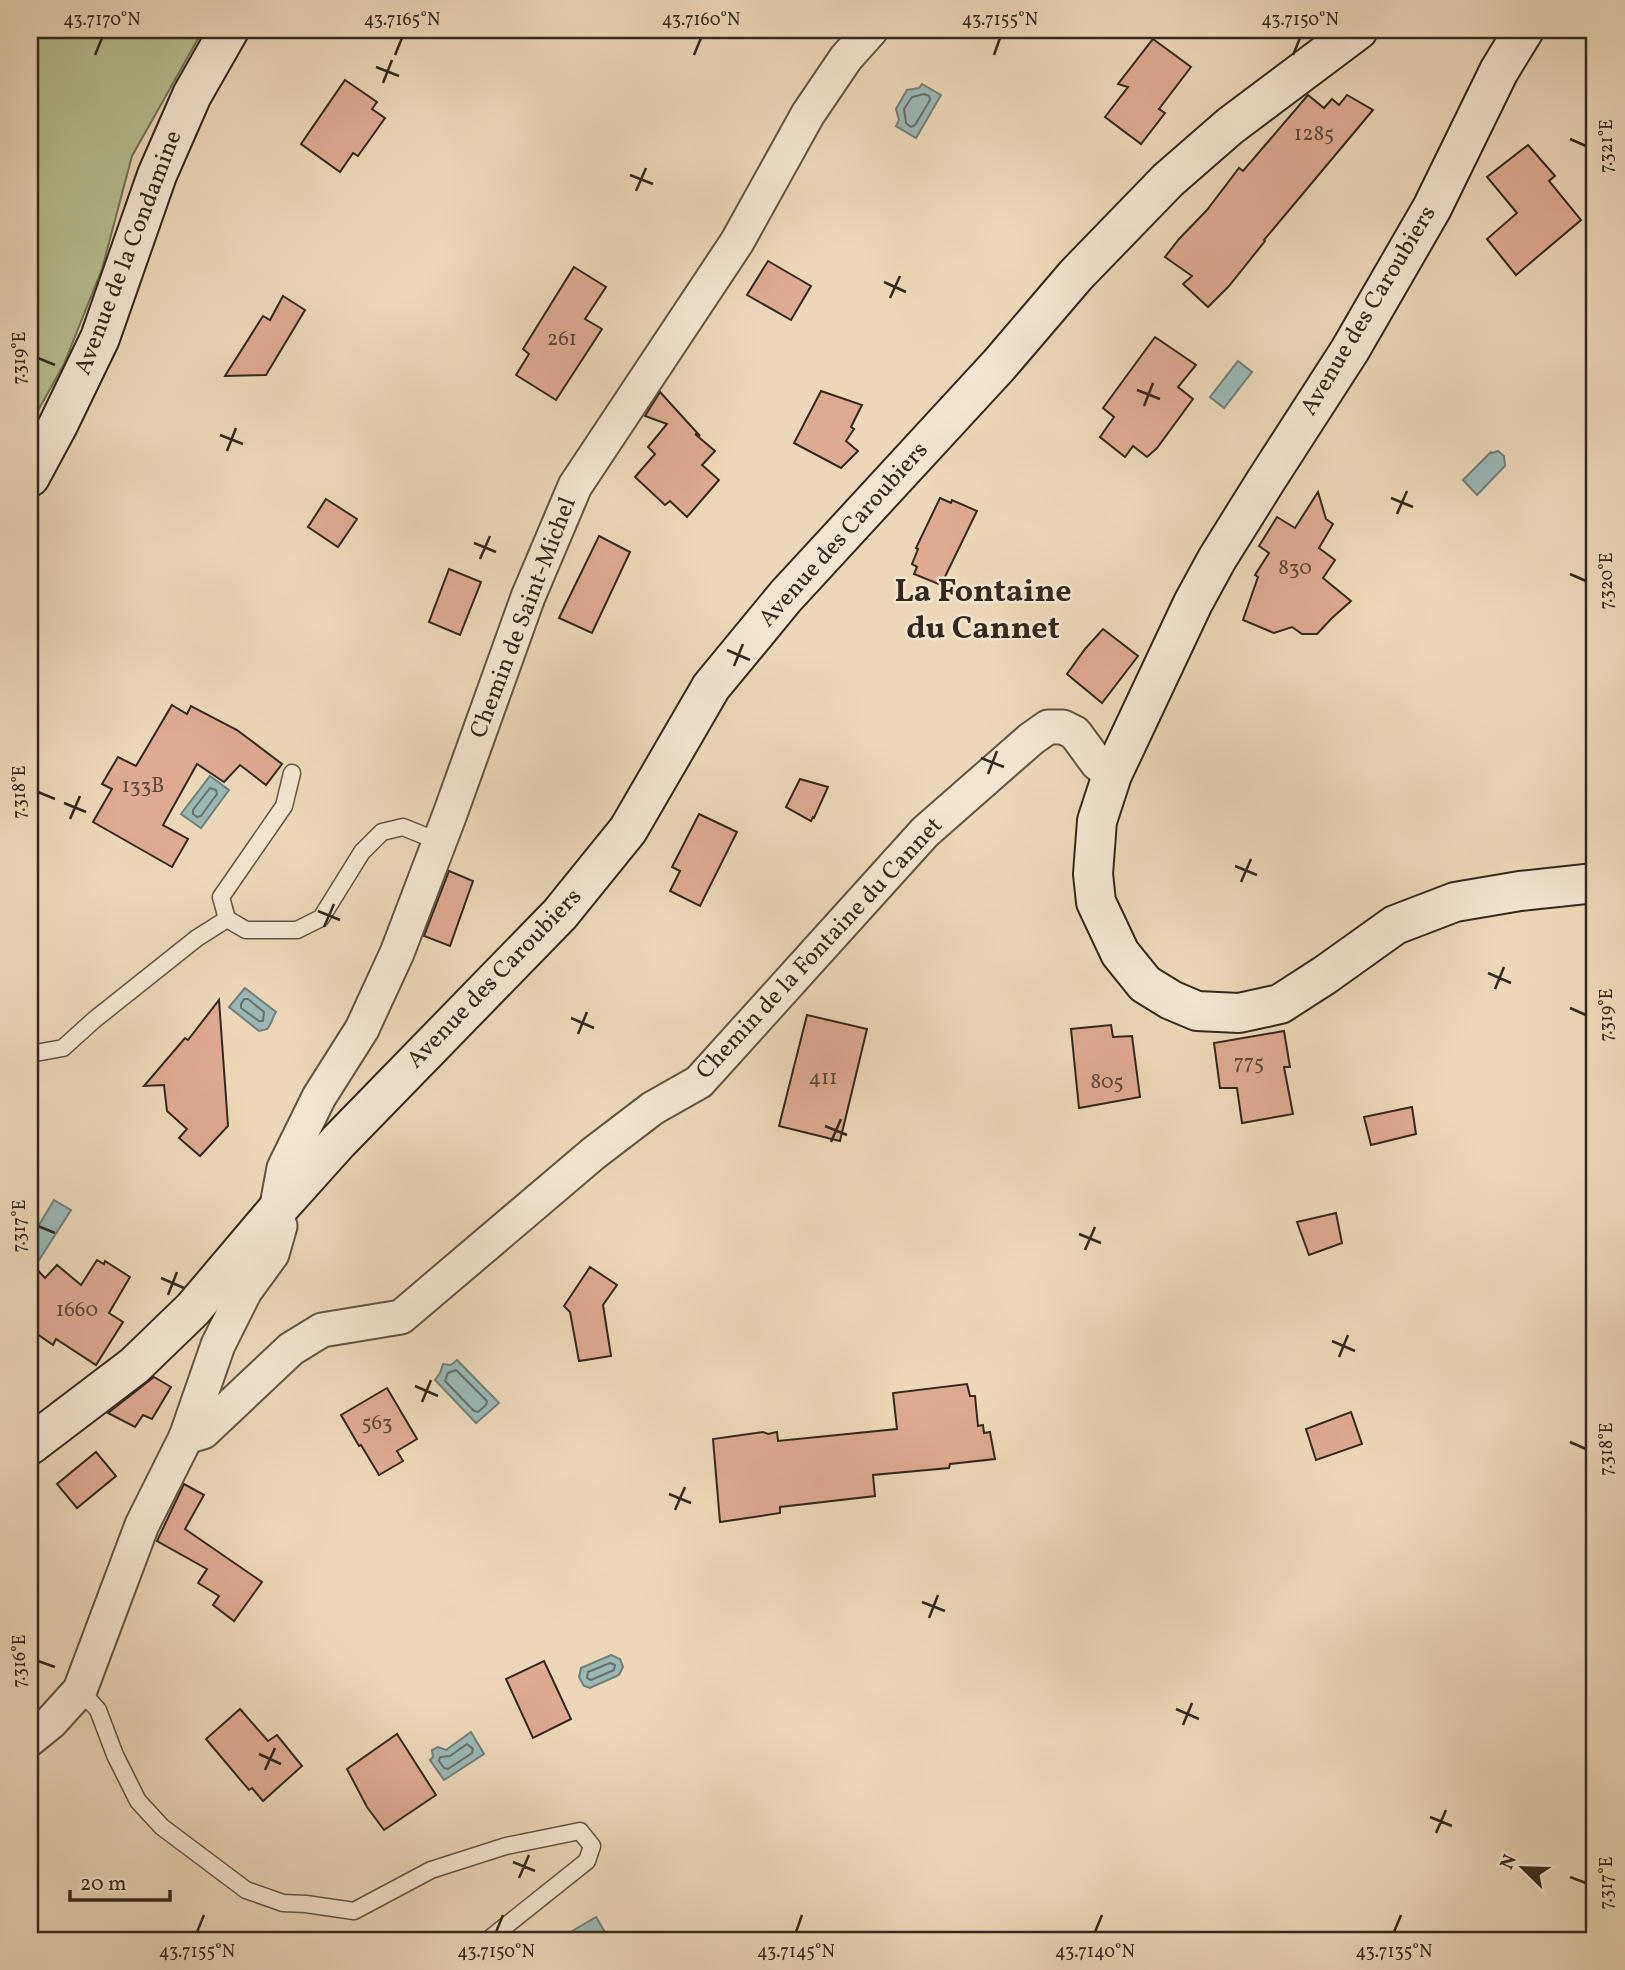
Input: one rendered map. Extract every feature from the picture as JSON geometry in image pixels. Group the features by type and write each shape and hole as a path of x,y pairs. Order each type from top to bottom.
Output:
{"street":[{"name":"Avenue de la Condamine","path":"30,477 100,338 157,176 192,95 229,30"},
{"name":"Chemin de Saint-Michel","path":"186,1437 218,1345 245,1291 272,1254 280,1226 276,1211 284,1168 320,1097 362,1029 397,953 528,597 575,486 737,242 808,114 846,58 871,30"},
{"name":"Avenue des Caroubiers","path":"30,1445 134,1366 193,1309 338,1142 560,914 628,831 711,687 786,596 999,365 1076,275 1168,180 1230,126 1358,30"},
{"name":"Avenue des Caroubiers","path":"1524,30 1499,71 1425,220 1350,350 1217,559 1193,603 1112,775 1097,821 1093,874 1097,902 1119,953 1145,984 1171,1000 1197,1011 1239,1013 1280,1003 1395,925 1455,902 1520,891 1595,883"},
{"name":"Chemin de la Fontaine du Cannet","path":"186,1437 203,1432 291,1349 322,1330 401,1317 594,1153 653,1108 699,1082 925,832 1031,739 1048,727 1063,727 1075,733 1097,763 1112,775"},
{"path":"30,1739 51,1722 80,1690 142,1525 186,1437"}],"lane":[{"path":"292,773 284,806 221,897 227,919 246,930 297,930 321,918 362,852 382,832 403,827 440,842"},
{"path":"30,1054 63,1048 197,938 227,919"},
{"path":"80,1690 98,1710 115,1755 138,1801 162,1827 246,1890 283,1903 354,1911 431,1870 506,1846 580,1831 592,1846 587,1861 488,1940"}],"green space":[{"path":"30,30 203,30 132,156 102,269 64,364 30,425"}],"water":[{"path":"922,84 941,95 916,138 896,126 899,120 896,109 907,90 919,88"},
{"path":"1238,361 1252,372 1224,408 1210,397"},
{"path":"1498,451 1504,456 1505,466 1477,495 1463,480 1491,452"},
{"path":"210,776 229,790 201,828 181,814"},
{"path":"245,988 276,1012 267,1029 259,1031 229,1007"},
{"path":"54,1200 71,1210 39,1260 30,1254 30,1240"},
{"path":"457,1360 499,1403 476,1423 435,1380 443,1364 451,1365"},
{"path":"611,1655 620,1659 623,1667 619,1675 590,1688 584,1686 579,1677 581,1668"},
{"path":"471,1732 484,1754 444,1780 430,1760 433,1757 432,1750 438,1747 446,1750"},
{"path":"596,1917 608,1937 603,1940 557,1940"}],"building":[{"path":"1153,39 1191,67 1159,109 1165,113 1141,144 1105,117 1128,87 1118,84"},
{"path":"345,80 377,102 372,109 385,118 358,156 353,153 340,172 301,144"},
{"path":"1308,95 1324,108 1332,99 1339,105 1347,95 1373,110 1229,286 1208,307 1183,284 1192,276 1165,257 1207,210 1239,168 1243,171"},
{"path":"1528,145 1555,176 1549,181 1581,220 1516,275 1487,239 1517,213 1487,177"},
{"path":"768,261 811,286 791,320 747,295"},
{"path":"574,267 606,287 585,319 602,329 556,400 516,375 529,354 523,349"},
{"path":"283,296 305,310 266,375 225,376 263,316 270,320"},
{"path":"1155,337 1196,365 1178,387 1193,399 1157,448 1147,457 1133,446 1125,457 1100,437 1114,417 1103,408"},
{"path":"821,391 862,405 851,427 854,429 846,441 858,451 841,468 794,443"},
{"path":"660,392 700,436 695,434 715,451 702,465 719,480 687,517 670,501 665,505 635,477 655,454 648,447 667,424 645,416"},
{"path":"1318,492 1326,519 1333,524 1319,548 1335,560 1323,578 1351,601 1317,634 1302,634 1292,627 1274,633 1243,620 1258,577 1255,575 1269,553 1259,546 1277,517 1295,528"},
{"path":"940,498 977,511 941,585 914,574 917,567 912,564 918,549 916,548"},
{"path":"326,499 357,519 338,547 308,527"},
{"path":"599,536 630,552 592,633 559,618"},
{"path":"449,569 481,582 460,635 429,622"},
{"path":"1103,629 1138,656 1102,703 1067,674"},
{"path":"172,705 187,714 191,706 237,730 282,764 266,785 240,765 224,782 197,764 163,825 188,839 172,867 93,822 112,789 102,784 118,757 136,766"},
{"path":"800,779 828,787 811,821 786,807"},
{"path":"699,814 737,832 700,906 670,891 680,871 672,867"},
{"path":"449,871 473,881 450,946 424,936"},
{"path":"219,1000 228,1126 200,1156 179,1138 187,1129 167,1111 164,1085 144,1086 185,1038 188,1040"},
{"path":"807,1015 867,1029 840,1141 779,1126"},
{"path":"1111,1025 1113,1037 1132,1036 1140,1097 1079,1108 1071,1029"},
{"path":"1284,1031 1290,1067 1284,1067 1293,1114 1242,1123 1237,1088 1220,1088 1214,1043"},
{"path":"1412,1107 1416,1134 1371,1145 1364,1117"},
{"path":"1336,1213 1342,1243 1309,1255 1297,1222"},
{"path":"97,1260 104,1264 105,1261 130,1277 109,1313 123,1322 96,1365 56,1339 53,1345 30,1329 30,1262 45,1278 57,1265 81,1285"},
{"path":"590,1267 617,1285 603,1305 611,1356 579,1361 570,1312 564,1306"},
{"path":"154,1377 171,1387 152,1419 143,1415 135,1427 108,1413"},
{"path":"967,1384 970,1396 975,1396 978,1426 983,1425 984,1433 990,1432 995,1459 950,1464 949,1468 873,1475 875,1496 780,1507 780,1513 720,1522 713,1439 777,1432 778,1441 897,1429 893,1393"},
{"path":"387,1388 417,1439 397,1451 403,1461 379,1475 341,1415"},
{"path":"1351,1412 1362,1444 1316,1460 1306,1429"},
{"path":"96,1452 116,1476 77,1508 57,1484"},
{"path":"184,1484 204,1495 185,1529 262,1582 234,1621 213,1605 219,1596 198,1583 207,1569 157,1541"},
{"path":"544,1661 571,1719 533,1738 506,1679"},
{"path":"240,1709 268,1741 277,1735 302,1766 263,1801 252,1788 249,1790 206,1739"},
{"path":"397,1734 436,1795 384,1830 367,1807 347,1769"}],"district":[{"name":"La Fontaine du Cannet","path":"983,612"}]}
